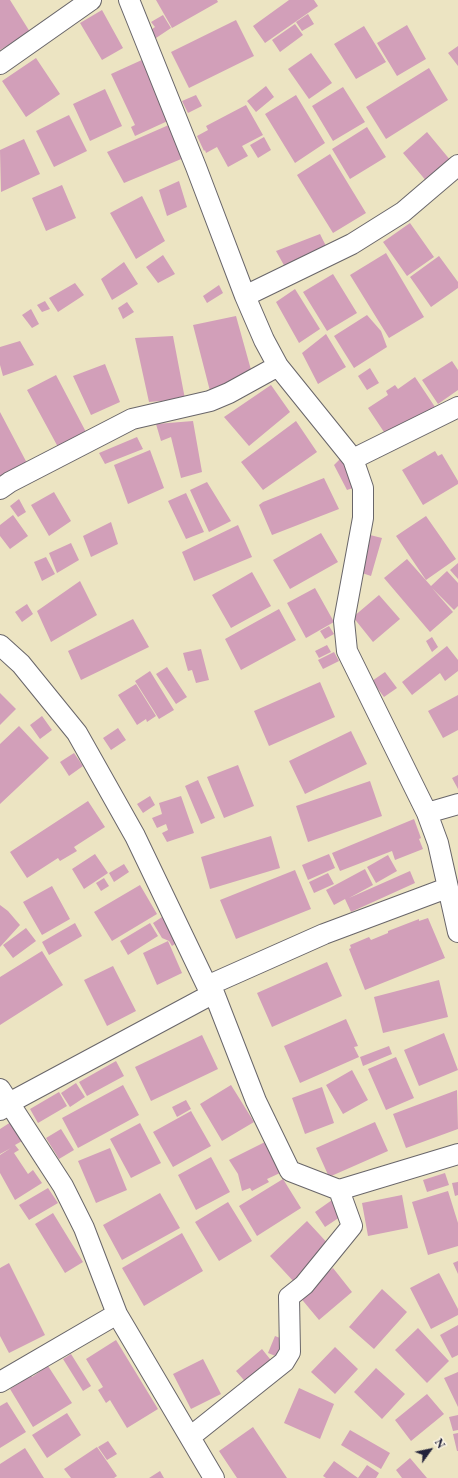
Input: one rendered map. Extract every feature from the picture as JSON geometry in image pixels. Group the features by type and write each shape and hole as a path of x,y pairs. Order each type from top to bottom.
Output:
{"street":[{"path":"0,64 91,0"},
{"path":"129,0 196,167 245,296 264,340 278,366 352,459 363,488 363,518 344,621 347,651 427,813 438,843 458,932"},
{"path":"245,296 352,244 403,212 458,165"},
{"path":"0,489 10,482 132,419 210,401 229,394 278,366"},
{"path":"352,459 458,407"},
{"path":"0,645 21,664 77,733 135,836 211,989 256,1101 290,1171 339,1190 458,1154"},
{"path":"427,813 458,804"},
{"path":"214,1478 117,1314 84,1228 63,1186 3,1101 211,989 324,934 447,888"},
{"path":"190,1437 284,1362 290,1352 289,1297 304,1285 352,1226 339,1190"},
{"path":"0,1382 117,1314"}],"building":[{"path":"0,0 10,0 30,32 0,50"},
{"path":"156,0 217,0 218,2 172,28"},
{"path":"289,0 314,0 318,6 265,43 253,26"},
{"path":"102,10 123,48 102,60 80,23"},
{"path":"308,14 314,24 302,31 296,22"},
{"path":"163,15 171,28 153,40 148,32 155,27 151,22"},
{"path":"236,20 254,56 189,88 171,52"},
{"path":"295,24 303,35 280,52 272,40"},
{"path":"407,25 426,59 397,76 377,43"},
{"path":"364,26 386,62 356,79 334,44"},
{"path":"458,46 458,66 448,53"},
{"path":"311,53 332,83 309,99 288,69"},
{"path":"36,58 60,94 26,117 2,81"},
{"path":"144,59 172,119 135,136 131,127 135,125 111,74"},
{"path":"429,68 448,100 386,139 366,107"},
{"path":"266,86 274,97 256,112 247,101"},
{"path":"343,87 365,122 333,141 312,106"},
{"path":"105,89 122,126 90,141 73,104"},
{"path":"196,95 202,106 188,113 182,101"},
{"path":"296,95 325,143 295,163 265,114"},
{"path":"246,105 263,135 242,146 248,156 228,167 217,147 206,153 197,136 208,130 206,126"},
{"path":"69,115 87,151 54,167 36,131"},
{"path":"171,124 186,157 124,183 107,152"},
{"path":"367,127 386,157 350,179 332,149"},
{"path":"427,132 451,161 427,182 403,153"},
{"path":"264,137 271,150 258,158 250,145"},
{"path":"24,139 40,174 1,192 0,150"},
{"path":"330,154 366,213 333,233 297,175"},
{"path":"179,181 187,207 167,216 159,190"},
{"path":"62,185 76,218 46,231 32,198"},
{"path":"142,196 165,241 136,259 110,213"},
{"path":"410,223 434,257 407,276 383,242"},
{"path":"320,234 326,246 285,267 276,251"},
{"path":"386,253 424,317 389,338 350,275"},
{"path":"163,255 175,274 158,283 146,267"},
{"path":"439,256 458,282 458,288 431,307 410,277"},
{"path":"124,262 138,284 112,300 101,279"},
{"path":"333,274 357,313 327,331 303,292"},
{"path":"75,283 84,295 58,312 49,298"},
{"path":"219,285 223,293 207,303 203,296"},
{"path":"295,289 320,329 299,343 276,302"},
{"path":"45,301 50,309 42,312 37,305"},
{"path":"127,302 134,312 123,319 118,308"},
{"path":"31,309 39,324 32,328 22,315"},
{"path":"367,315 381,331 387,347 354,368 334,336"},
{"path":"236,316 253,377 210,391 193,325"},
{"path":"326,334 346,367 318,384 302,353"},
{"path":"173,336 185,399 149,402 135,338"},
{"path":"20,341 34,365 3,376 0,365 0,347"},
{"path":"452,361 458,370 458,390 438,404 422,380"},
{"path":"105,364 120,402 91,415 73,376"},
{"path":"370,368 379,383 367,390 358,376"},
{"path":"56,375 86,432 58,447 27,390"},
{"path":"415,377 435,407 388,438 368,408 388,395 386,391 395,385 398,389"},
{"path":"271,385 290,412 249,446 224,417"},
{"path":"0,412 28,465 0,482"},
{"path":"193,421 202,472 181,478 171,437 161,441 156,424"},
{"path":"296,421 317,452 263,490 241,462"},
{"path":"137,437 143,449 105,464 99,453"},
{"path":"150,450 164,488 128,504 114,465"},
{"path":"435,451 438,456 442,454 458,481 458,484 423,505 402,470"},
{"path":"341,458 356,487 347,490 334,465"},
{"path":"324,478 339,509 272,535 259,505 263,502"},
{"path":"207,482 231,521 209,532 190,490"},
{"path":"54,492 71,521 49,536 31,505"},
{"path":"186,493 204,532 186,539 168,501"},
{"path":"19,499 26,512 18,517 10,506"},
{"path":"13,515 28,536 10,549 0,536 0,525"},
{"path":"426,516 456,559 426,580 396,536"},
{"path":"111,522 118,544 91,557 83,536"},
{"path":"238,525 252,557 194,581 182,552"},
{"path":"321,533 338,562 290,589 273,560"},
{"path":"370,535 382,538 371,576 359,572"},
{"path":"71,543 79,560 57,573 49,553"},
{"path":"46,557 55,574 42,581 34,562"},
{"path":"407,559 431,586 447,571 458,583 458,606 454,610 432,588 453,612 430,632 384,578"},
{"path":"458,563 458,579 450,570"},
{"path":"252,572 271,606 231,628 212,595"},
{"path":"80,581 97,615 51,642 37,611"},
{"path":"315,588 334,622 306,638 287,603"},
{"path":"379,595 400,619 373,642 353,617"},
{"path":"27,604 33,614 22,622 15,612"},
{"path":"279,609 296,640 241,670 225,639"},
{"path":"133,619 149,647 81,680 68,651"},
{"path":"329,626 334,634 325,639 320,631"},
{"path":"432,637 438,647 432,652 426,641"},
{"path":"327,645 331,652 319,658 315,651"},
{"path":"447,646 458,660 458,671 445,681 440,673 412,695 402,682"},
{"path":"201,649 209,680 196,683 192,670 188,671 183,653"},
{"path":"334,652 339,661 323,669 318,660"},
{"path":"167,667 187,697 176,704 156,674"},
{"path":"150,671 174,710 159,719 135,681"},
{"path":"385,672 397,688 384,697 372,681"},
{"path":"320,682 335,717 269,746 254,711"},
{"path":"136,684 156,716 147,722 146,719 137,725 118,695"},
{"path":"0,693 16,709 0,725"},
{"path":"458,695 458,730 443,738 428,711"},
{"path":"42,716 52,730 40,739 30,725"},
{"path":"19,726 49,758 0,804 0,744"},
{"path":"118,728 126,740 111,750 103,738"},
{"path":"351,731 367,764 305,794 289,761"},
{"path":"74,753 83,766 69,776 60,762"},
{"path":"238,765 254,806 224,818 207,777"},
{"path":"458,775 458,789 452,778"},
{"path":"198,780 215,818 201,824 185,786"},
{"path":"370,781 382,816 308,842 296,806"},
{"path":"150,796 155,805 143,813 137,804"},
{"path":"181,796 194,833 167,842 162,833 168,830 166,824 157,828 152,818 162,814 159,803"},
{"path":"88,801 105,827 74,847 77,851 60,861 58,858 27,878 10,852"},
{"path":"414,819 421,838 419,839 423,849 395,860 392,851 340,871 332,853"},
{"path":"271,836 280,868 210,889 201,857"},
{"path":"95,854 108,873 84,889 72,869"},
{"path":"329,854 335,868 308,880 302,865"},
{"path":"388,855 397,871 376,883 367,867"},
{"path":"124,864 129,872 114,882 109,873"},
{"path":"365,869 373,885 349,898 410,871 415,883 351,912 345,899 334,905 326,890"},
{"path":"295,870 311,909 236,939 220,900"},
{"path":"328,873 334,884 314,893 309,882"},
{"path":"104,878 109,886 101,891 96,883"},
{"path":"140,885 157,914 112,941 94,912"},
{"path":"52,886 70,919 42,935 23,902"},
{"path":"0,905 8,911 20,925 0,947"},
{"path":"162,917 178,942 172,946 169,941 162,938 153,923"},
{"path":"428,918 445,958 365,990 349,949 351,948 350,945 369,937 371,940 388,933 388,931 419,919 419,921"},
{"path":"75,923 82,936 49,955 42,942"},
{"path":"150,923 158,936 128,955 120,941"},
{"path":"26,928 36,941 13,958 3,945"},
{"path":"168,941 182,973 157,985 143,953"},
{"path":"42,951 63,985 0,1025 0,977"},
{"path":"327,962 342,996 272,1027 257,993"},
{"path":"113,966 136,1011 107,1026 84,980"},
{"path":"439,980 448,1017 383,1033 374,997"},
{"path":"346,1019 358,1046 354,1047 359,1057 300,1083 284,1046"},
{"path":"444,1033 458,1070 419,1086 404,1050"},
{"path":"202,1035 218,1069 151,1101 135,1067"},
{"path":"389,1046 392,1054 363,1066 360,1057"},
{"path":"396,1057 414,1098 386,1110 368,1069"},
{"path":"116,1061 124,1076 87,1096 79,1082"},
{"path":"352,1070 368,1100 343,1114 326,1085"},
{"path":"76,1083 85,1097 70,1107 61,1093"},
{"path":"123,1085 139,1115 78,1148 62,1118"},
{"path":"231,1085 254,1122 222,1141 200,1104"},
{"path":"322,1087 334,1123 305,1134 292,1098"},
{"path":"457,1090 458,1129 406,1148 393,1114"},
{"path":"59,1092 67,1106 38,1123 30,1109"},
{"path":"186,1100 191,1109 177,1117 172,1107"},
{"path":"191,1111 211,1146 173,1167 153,1132"},
{"path":"11,1122 22,1141 15,1145 19,1150 14,1153 28,1174 33,1170 42,1183 15,1200 0,1173 0,1155 11,1148 0,1154 0,1129"},
{"path":"375,1122 388,1151 329,1177 316,1148"},
{"path":"140,1123 161,1163 131,1178 110,1139"},
{"path":"61,1129 74,1150 59,1159 46,1138"},
{"path":"265,1142 280,1173 267,1179 269,1182 252,1191 250,1188 242,1191 238,1174 229,1160"},
{"path":"110,1148 127,1190 96,1203 78,1161"},
{"path":"211,1157 230,1192 196,1210 178,1175"},
{"path":"445,1173 449,1185 427,1192 423,1180"},
{"path":"283,1179 301,1208 257,1236 239,1206"},
{"path":"458,1182 458,1195 455,1196 452,1183"},
{"path":"48,1188 58,1203 29,1220 19,1205"},
{"path":"448,1191 458,1223 458,1246 428,1255 412,1202"},
{"path":"160,1193 180,1228 122,1260 103,1225"},
{"path":"402,1195 408,1228 368,1236 362,1203"},
{"path":"332,1200 343,1215 325,1227 315,1212"},
{"path":"228,1202 252,1241 219,1261 195,1222"},
{"path":"53,1213 83,1262 65,1273 35,1224"},
{"path":"307,1221 332,1248 295,1283 270,1256"},
{"path":"182,1233 203,1271 144,1306 122,1268"},
{"path":"458,1261 458,1274 453,1263"},
{"path":"9,1263 45,1335 9,1353 0,1336 0,1268"},
{"path":"333,1268 352,1292 319,1320 299,1296"},
{"path":"439,1273 458,1309 458,1315 431,1329 410,1288"},
{"path":"382,1289 407,1312 374,1349 349,1327"},
{"path":"458,1325 458,1355 452,1358 440,1335"},
{"path":"418,1328 449,1361 427,1383 395,1350"},
{"path":"275,1336 285,1340 278,1357 268,1353"},
{"path":"116,1340 158,1409 127,1428 110,1400 106,1403 98,1390 103,1387 86,1359"},
{"path":"335,1347 358,1369 335,1394 311,1372"},
{"path":"262,1349 274,1364 249,1386 236,1371"},
{"path":"71,1354 91,1386 83,1391 63,1359"},
{"path":"203,1359 221,1394 191,1409 173,1374"},
{"path":"48,1366 72,1403 33,1427 10,1389 24,1380 23,1378 30,1373 32,1377"},
{"path":"376,1368 405,1394 382,1419 354,1392"},
{"path":"458,1372 458,1407 444,1378"},
{"path":"299,1388 334,1404 320,1439 284,1423"},
{"path":"427,1394 444,1414 411,1441 395,1420"},
{"path":"7,1402 26,1432 0,1448 0,1406"},
{"path":"67,1413 81,1435 47,1458 32,1435"},
{"path":"458,1415 458,1430 453,1431 449,1417"},
{"path":"253,1427 287,1478 237,1478 219,1451"},
{"path":"350,1430 390,1453 381,1469 341,1445"},
{"path":"458,1433 458,1451 457,1451 453,1434"},
{"path":"108,1441 117,1454 107,1460 98,1447"},
{"path":"97,1447 117,1476 114,1478 71,1478 64,1469"},
{"path":"25,1448 44,1478 0,1478 0,1464"},
{"path":"410,1458 427,1478 402,1478 396,1470"},
{"path":"334,1461 358,1478 326,1478 323,1476"},
{"path":"367,1465 379,1473 376,1478 358,1478"},
{"path":"160,1471 164,1478 149,1478"}]}
